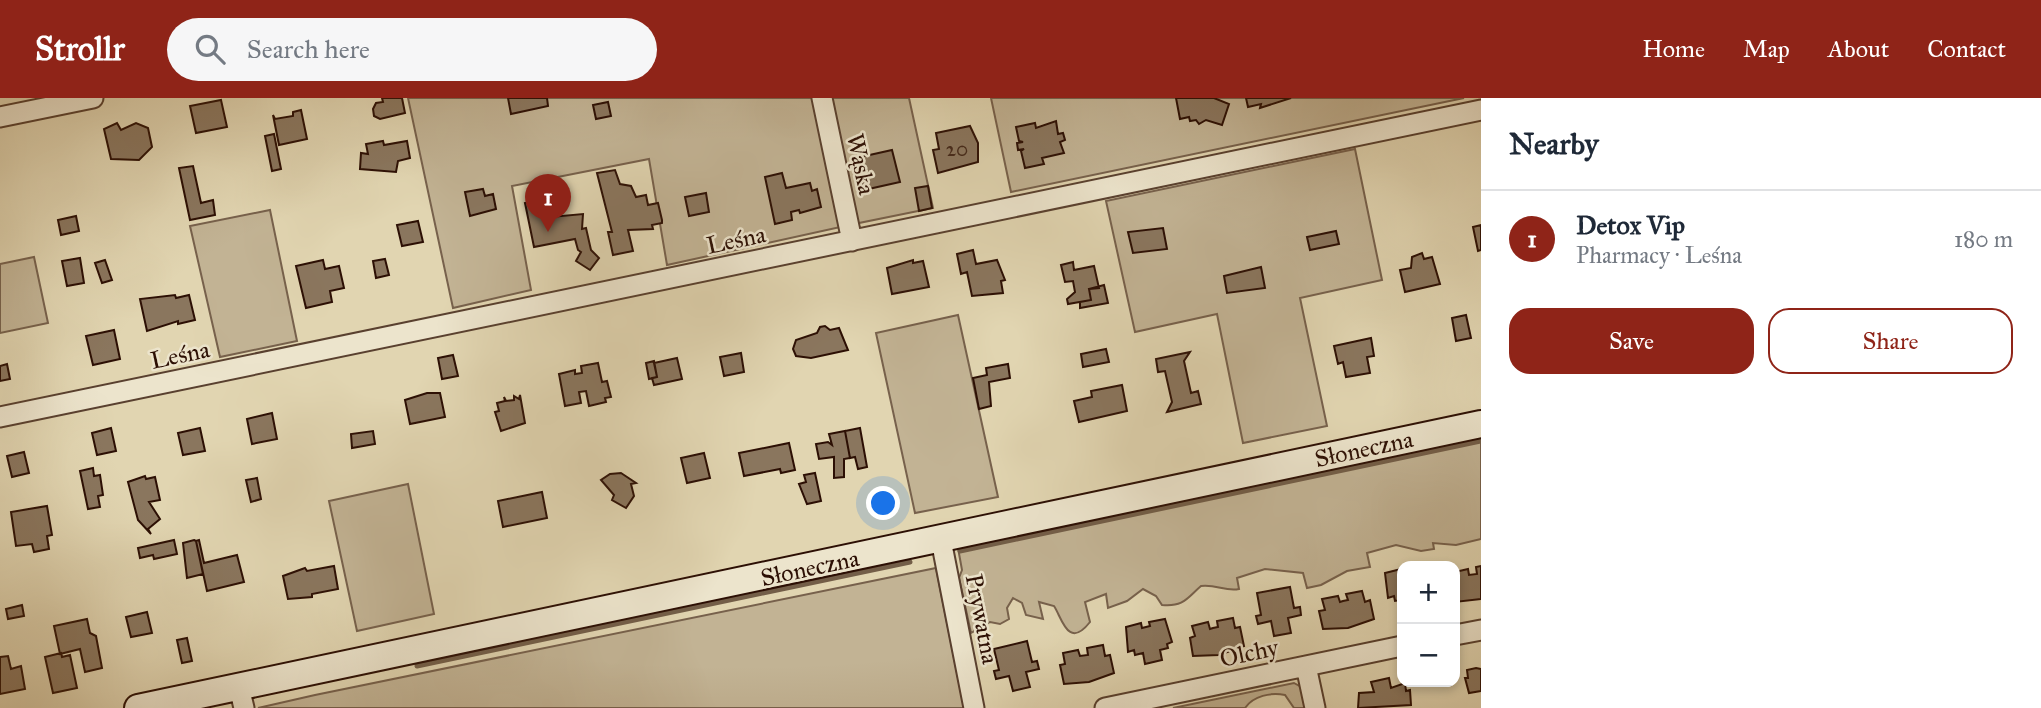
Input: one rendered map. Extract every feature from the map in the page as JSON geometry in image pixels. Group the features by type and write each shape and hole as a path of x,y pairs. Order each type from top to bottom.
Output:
{"main road":[{"name":"Słoneczna","path":"138,708 241,697 941,540 1481,425"}],"street":[{"path":"0,117 93,98"},
{"name":"Wąska","path":"822,98 852,241"},
{"name":"Leśna","path":"0,417 1481,110"},
{"name":"Prywatna","path":"941,540 974,708"},
{"path":"1460,634 1481,630"},
{"name":"Olchy","path":"1105,708 1397,647"},
{"path":"1306,666 1315,708"}],"shaded area":[{"path":"408,98 817,98 845,226 667,265 649,159 512,186 531,290 453,308"},
{"path":"827,98 909,98 933,208 854,224"},
{"path":"991,98 1464,98 1011,192"},
{"path":"1355,149 1382,280 1300,298 1327,426 1243,443 1217,314 1135,332 1106,201"},
{"path":"270,210 297,341 220,357 190,226"},
{"path":"34,257 48,323 0,333 0,264"},
{"path":"958,315 998,497 915,513 876,333"},
{"path":"1481,437 1481,539 1456,545 1433,543 1434,549 1421,551 1396,545 1367,553 1370,567 1347,571 1321,585 1307,588 1303,573 1265,569 1237,578 1239,589 1201,586 1175,605 1162,605 1156,596 1143,589 1127,601 1108,608 1106,594 1085,602 1090,622 1076,633 1067,629 1054,606 1039,602 1043,619 1026,615 1022,603 1013,598 1007,608 1009,619 1000,624 990,622 971,633 959,578 962,570 958,548"},
{"path":"408,484 434,614 357,631 329,501"},
{"path":"936,568 964,708 258,708 315,695"},
{"path":"1294,683 1303,688 1307,708 1294,708 1285,695 1274,694 1257,698 1245,708 1173,708"}],"building":[{"path":"382,98 402,98 405,113 380,119 374,116 373,109 376,103 383,102"},
{"path":"508,98 547,98 548,106 511,114"},
{"path":"1176,98 1214,98 1229,104 1222,125 1206,120 1199,124 1196,120 1190,121 1189,117 1180,119"},
{"path":"1246,98 1291,98 1260,108 1261,104 1248,107"},
{"path":"221,100 227,127 196,133 190,106"},
{"path":"608,102 611,116 596,119 593,105"},
{"path":"301,110 307,139 279,145 273,115 275,119 293,116 293,112"},
{"path":"1056,121 1058,134 1063,133 1065,140 1060,142 1064,153 1042,158 1044,164 1025,168 1021,151 1024,149 1018,150 1017,143 1023,142 1019,141 1016,127 1035,123 1036,128"},
{"path":"117,123 121,130 136,123 148,128 152,147 139,160 111,159 104,129"},
{"path":"970,126 978,143 978,162 938,173 933,150 939,149 936,133"},
{"path":"274,134 281,169 272,171 265,136"},
{"path":"383,141 384,145 407,141 410,158 398,161 396,172 360,169 361,153 368,154 366,144"},
{"path":"892,150 900,182 864,190 856,158"},
{"path":"193,166 201,203 213,200 215,215 190,220 179,168"},
{"path":"615,170 620,184 631,186 636,197 646,195 648,205 658,203 662,223 652,225 653,229 628,230 633,251 613,255 608,232 612,232 597,173"},
{"path":"782,173 786,188 810,183 812,191 817,189 821,207 800,213 799,210 791,212 792,220 775,224 765,177"},
{"path":"928,186 932,208 919,211 915,188"},
{"path":"483,189 485,196 493,194 496,209 470,216 465,192"},
{"path":"706,193 709,212 689,216 685,197"},
{"path":"538,195 547,196 551,217 583,214 582,229 586,228 591,250 599,258 590,270 576,261 581,252 575,239 534,247 525,203 536,201"},
{"path":"76,216 79,231 61,235 58,220"},
{"path":"418,221 423,242 402,246 397,225"},
{"path":"1481,225 1481,250 1478,251 1473,227"},
{"path":"1163,228 1167,249 1133,253 1128,232"},
{"path":"1336,231 1339,244 1310,250 1307,237"},
{"path":"973,250 976,264 997,260 1005,280 1001,281 1003,293 972,296 967,272 961,274 957,254"},
{"path":"1422,253 1424,259 1432,257 1440,284 1405,292 1400,270 1411,268 1412,257"},
{"path":"80,258 84,283 67,286 62,261"},
{"path":"385,259 389,275 376,278 373,261"},
{"path":"105,260 112,280 102,283 95,263"},
{"path":"323,260 325,269 339,266 344,288 330,291 332,302 306,308 296,266"},
{"path":"913,260 913,263 923,261 929,287 892,294 887,268"},
{"path":"1073,262 1074,270 1094,266 1099,288 1089,289 1091,300 1068,304 1067,299 1075,292 1073,281 1065,282 1061,265"},
{"path":"1261,267 1265,288 1227,293 1224,276"},
{"path":"1104,285 1108,303 1080,308 1080,302 1091,300 1089,289"},
{"path":"175,295 176,298 189,295 195,320 178,324 178,321 147,331 140,299"},
{"path":"1466,315 1471,338 1456,341 1452,318"},
{"path":"825,326 830,330 839,328 848,350 811,358 796,356 793,349 796,340 817,333 820,327"},
{"path":"114,330 120,359 93,365 86,336"},
{"path":"1371,338 1374,356 1367,357 1370,373 1346,377 1343,362 1338,364 1334,346"},
{"path":"1106,349 1109,362 1083,367 1081,354"},
{"path":"1190,352 1184,361 1191,393 1198,391 1201,404 1167,412 1172,402 1165,371 1158,372 1156,359"},
{"path":"741,353 744,372 724,376 720,357"},
{"path":"453,355 458,376 442,379 438,358"},
{"path":"677,358 682,379 654,385 652,378 657,377 654,363"},
{"path":"654,361 657,377 649,379 646,363"},
{"path":"598,363 602,382 607,381 611,397 605,398 606,402 589,406 586,391 579,392 581,403 565,406 559,374 575,370 575,374 582,373 581,366"},
{"path":"7,364 10,379 0,381 0,366"},
{"path":"1008,364 1010,378 989,382 991,406 979,409 973,378 987,375 986,368"},
{"path":"1122,385 1127,411 1079,422 1074,401 1092,397 1091,391"},
{"path":"427,393 440,393 445,417 410,424 405,400"},
{"path":"520,395 525,423 501,431 495,412 499,411 497,403 505,401 504,397 506,401 514,400 514,396 519,399"},
{"path":"272,413 277,439 252,444 247,419"},
{"path":"111,428 116,451 97,455 92,433"},
{"path":"200,428 205,451 183,455 178,433"},
{"path":"860,428 867,467 858,469 855,457 850,458 845,431"},
{"path":"373,431 375,444 352,448 351,434"},
{"path":"845,431 850,458 844,459 844,477 834,478 834,457 819,459 816,444 828,442 832,445 829,434"},
{"path":"789,443 795,470 781,473 780,469 744,476 739,453"},
{"path":"24,452 29,473 12,477 7,456"},
{"path":"704,453 710,478 687,483 681,458"},
{"path":"93,468 94,476 100,475 103,495 98,496 100,507 88,509 80,471"},
{"path":"621,473 636,483 631,484 634,496 626,508 612,500 614,495 601,480 610,474"},
{"path":"815,473 821,501 807,504 799,484 806,482 804,475"},
{"path":"145,476 146,479 155,477 160,500 149,502 160,519 148,529 151,534 138,520 128,482"},
{"path":"257,478 261,499 251,502 246,480"},
{"path":"542,492 547,518 503,527 498,501"},
{"path":"47,506 52,535 47,536 49,549 34,552 32,544 16,546 11,512"},
{"path":"174,540 177,554 154,559 153,555 140,558 138,548"},
{"path":"194,540 203,574 187,578 183,543"},
{"path":"199,540 204,563 237,555 244,582 207,591 196,541"},
{"path":"334,566 338,589 312,594 312,597 288,599 283,576 305,568 307,571"},
{"path":"1481,566 1481,599 1460,601 1460,571 1468,569 1469,575 1477,574 1476,567"},
{"path":"1397,570 1397,601 1394,596 1388,598 1385,573"},
{"path":"1290,587 1294,608 1300,607 1301,615 1288,618 1291,633 1274,636 1271,621 1258,624 1256,616 1261,615 1257,593"},
{"path":"1362,591 1365,602 1370,600 1374,619 1348,628 1323,629 1319,611 1325,610 1322,599 1338,596 1340,602 1348,600 1346,594"},
{"path":"22,605 24,616 8,619 6,609"},
{"path":"147,612 152,633 131,637 126,617"},
{"path":"1233,618 1235,628 1240,627 1244,646 1219,655 1193,656 1190,638 1195,636 1192,626 1208,622 1210,629 1218,627 1217,621"},
{"path":"87,619 90,633 96,636 102,668 85,672 80,649 60,654 54,626"},
{"path":"1165,619 1172,642 1167,644 1168,648 1160,650 1162,660 1145,664 1143,653 1135,655 1134,650 1128,652 1126,627 1141,623 1142,628 1150,626 1149,622"},
{"path":"187,638 192,661 182,663 177,640"},
{"path":"1027,641 1032,662 1037,661 1039,669 1026,672 1030,687 1013,691 1009,676 996,679 994,671 999,670 994,649"},
{"path":"1103,645 1105,656 1110,655 1114,673 1089,682 1064,684 1060,665 1065,664 1063,653 1078,650 1080,656 1088,655 1087,648"},
{"path":"61,653 62,657 70,655 77,688 53,693 45,657"},
{"path":"8,656 11,669 21,666 25,689 0,694 0,657"},
{"path":"1481,669 1481,691 1469,693 1465,678 1468,678 1467,670"},
{"path":"1389,678 1391,688 1406,687 1406,691 1410,690 1411,705 1358,708 1359,693 1374,692 1371,682"}],"waterway":[{"path":"960,551 1481,441"},
{"path":"417,666 910,562"}],"place":[{"name":"Detox Vip","path":"548,232"}]}
